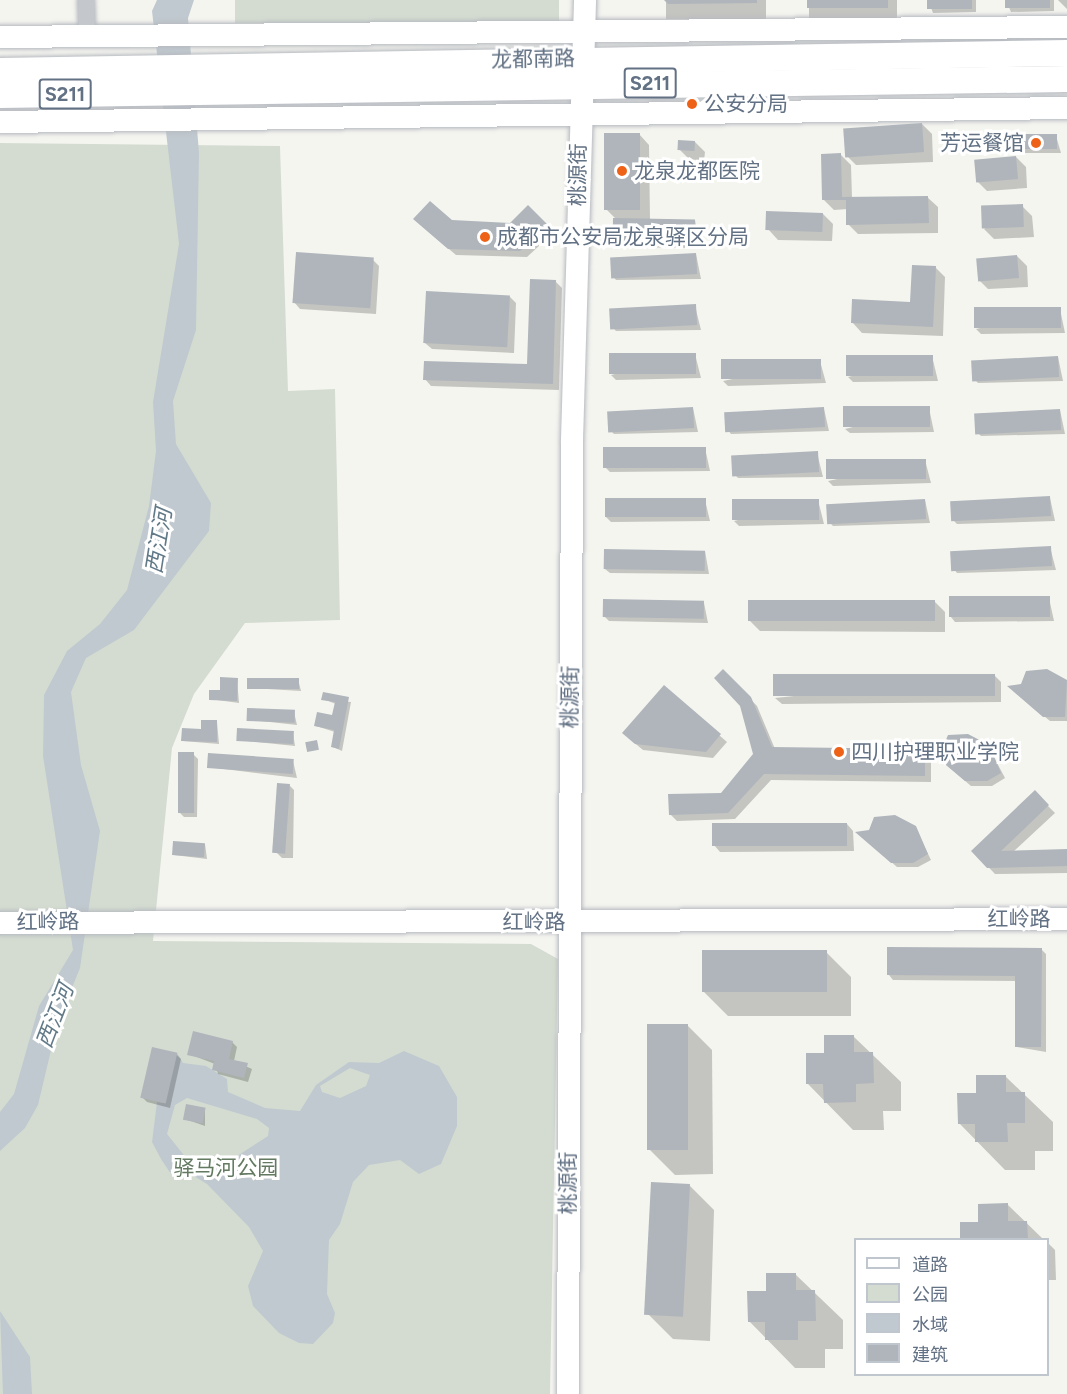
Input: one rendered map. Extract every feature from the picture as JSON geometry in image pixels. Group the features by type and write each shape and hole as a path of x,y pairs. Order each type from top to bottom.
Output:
{"main road":[{"name":"龙都南路","path":"0,95 130,81 233,78 586,58 1067,53"},
{"name":"龙都南路","path":"0,71 130,81"},
{"name":"龙都南路","path":"233,78 580,84 1067,79"}],"street":[{"path":"86,0 87,34"},
{"name":"桃源街","path":"568,1394 568,923 580,84 586,58 585,0"},
{"path":"0,37 87,34 131,36 1067,27"},
{"path":"0,122 580,118 1067,108"},
{"name":"红岭路","path":"0,923 104,921 568,923 1067,919"}],"green space":[{"path":"235,0 559,0 559,23 235,23"},
{"name":"驿马河公园","path":"0,143 280,146 288,391 335,389 340,620 245,623 194,694 172,748 153,941 531,944 558,959 550,1394 0,1394"}],"water":[{"name":"西江河","path":"157,0 194,0 188,18 199,153 196,330 173,401 176,444 211,503 209,531 134,630 86,658 71,692 81,765 100,831 80,968 57,1025 38,1105 25,1128 0,1151 0,1112 14,1094 39,1006 73,950 43,756 44,695 67,651 100,624 127,590 149,506 156,451 153,402 179,244 152,11"},
{"path":"404,1051 439,1066 457,1097 457,1126 441,1164 419,1174 400,1160 369,1165 353,1182 340,1224 329,1240 327,1294 335,1313 333,1323 313,1344 299,1343 279,1333 253,1306 248,1286 263,1251 249,1227 207,1184 194,1176 173,1177 161,1159 152,1142 157,1102 165,1103 177,1053 183,1063 206,1066 227,1079 228,1092 265,1108 300,1111 316,1085 349,1062 379,1063","holes":["350,1068 370,1075 366,1086 340,1098 322,1092 320,1086","187,1098 257,1119 269,1128 268,1136 231,1160 191,1164 167,1134 175,1105"]},
{"path":"0,1311 30,1357 32,1394 3,1394"}],"building":[{"path":"664,0 757,0 757,3 668,4"},
{"path":"807,0 888,0 888,8 807,8"},
{"path":"927,0 972,0 972,9 927,9"},
{"path":"1005,0 1050,0 1050,8 1005,8"},
{"path":"922,123 924,152 845,157 843,129"},
{"name":"龙泉龙都医院","path":"604,133 640,133 640,210 604,210"},
{"path":"967,134 1057,134 1057,149 967,149"},
{"path":"678,140 695,141 694,151 677,150"},
{"path":"841,153 842,197 928,196 929,223 846,225 846,200 822,200 821,154"},
{"path":"1016,156 1018,179 976,183 974,160"},
{"name":"成都市公安局龙泉驿区分局","path":"430,201 452,220 510,223 528,205 548,225 520,251 448,249 413,219"},
{"path":"1023,204 1024,227 982,228 981,205"},
{"path":"766,211 823,213 822,232 765,230"},
{"path":"613,218 695,219 695,244 613,243"},
{"path":"296,252 374,257 370,308 292,303"},
{"path":"696,253 697,274 611,278 610,258"},
{"path":"1017,255 1019,278 978,281 976,259"},
{"path":"912,265 936,266 933,327 851,323 852,299 910,302"},
{"path":"530,279 556,280 553,384 423,380 424,361 527,364"},
{"path":"426,291 510,295 507,347 423,343"},
{"path":"696,304 697,325 610,330 609,309"},
{"path":"974,307 1061,307 1061,328 974,328"},
{"path":"609,353 696,353 696,374 609,374"},
{"path":"846,355 933,355 933,376 846,376"},
{"path":"1058,356 1059,377 972,382 971,361"},
{"path":"721,359 821,359 821,379 721,379"},
{"path":"843,406 930,406 930,427 843,427"},
{"path":"693,407 694,428 608,432 607,412"},
{"path":"824,407 825,427 725,432 724,412"},
{"path":"1060,409 1061,430 975,434 974,414"},
{"path":"603,447 706,447 706,468 603,468"},
{"path":"818,451 819,472 732,477 731,456"},
{"path":"826,459 926,459 926,479 826,479"},
{"path":"1050,496 1051,516 951,521 950,501"},
{"path":"605,498 706,498 706,517 605,517"},
{"path":"732,499 819,499 819,520 732,520"},
{"path":"925,499 926,519 827,524 826,504"},
{"path":"1051,546 1052,566 951,571 950,551"},
{"path":"604,549 705,551 705,571 604,569"},
{"path":"949,596 1050,596 1050,617 949,617"},
{"path":"603,599 704,601 704,619 603,617"},
{"path":"748,600 935,600 935,621 748,621"},
{"path":"723,669 751,697 772,747 925,749 925,776 764,774 728,813 669,815 668,794 721,793 753,754 740,706 714,678"},
{"path":"1047,669 1067,680 1065,717 1043,717 1007,686 1021,684 1026,671"},
{"path":"773,674 995,674 995,696 773,696"},
{"path":"220,677 238,678 237,701 209,700 209,690 220,690"},
{"path":"247,678 299,678 299,689 247,689"},
{"path":"664,685 721,734 706,752 635,744 622,733"},
{"path":"323,692 349,697 339,749 331,747 334,730 314,726 317,712 332,715 335,702 321,700"},
{"path":"247,708 295,710 295,723 247,721"},
{"path":"201,720 217,720 217,742 181,741 182,728 201,729"},
{"path":"237,728 294,731 293,744 236,741"},
{"path":"968,734 989,745 1001,773 987,781 965,781 928,750 942,749 948,735"},
{"path":"317,740 319,750 307,752 305,742"},
{"path":"178,752 194,752 194,813 178,813"},
{"path":"208,753 294,759 293,774 207,768"},
{"path":"277,783 290,784 285,854 272,853"},
{"path":"1035,790 1049,805 1001,851 1067,849 1067,866 987,868 971,851"},
{"path":"895,815 916,826 928,854 913,863 891,863 855,832 869,830 874,817"},
{"path":"712,823 847,823 847,846 712,846"},
{"path":"173,841 205,843 204,857 172,855"},
{"path":"887,947 1042,948 1041,1047 1015,1047 1015,976 887,975"},
{"path":"702,950 827,950 827,992 702,992"},
{"path":"647,1024 688,1024 688,1150 647,1150"},
{"path":"193,1031 233,1041 229,1059 248,1063 244,1078 212,1070 214,1061 187,1055"},
{"path":"824,1035 854,1035 854,1052 873,1052 874,1083 856,1084 856,1102 824,1103 823,1084 806,1084 806,1053 824,1053"},
{"path":"152,1047 177,1053 166,1104 140,1098"},
{"path":"976,1075 1006,1075 1006,1092 1025,1092 1025,1123 1007,1123 1008,1142 975,1142 975,1124 958,1124 957,1093 976,1093"},
{"path":"186,1104 206,1108 203,1124 183,1120"},
{"path":"651,1182 690,1184 683,1317 644,1315"},
{"path":"1008,1203 1008,1221 1027,1221 1028,1238 960,1238 960,1222 978,1222 978,1204"},
{"path":"766,1273 796,1273 796,1290 815,1290 816,1321 798,1321 798,1340 765,1340 765,1322 748,1322 747,1291 766,1291"}],"place":[{"name":"公安分局","path":"692,104"},
{"name":"芳运餐馆","path":"1036,143"},
{"name":"龙泉龙都医院","path":"622,171"},
{"name":"成都市公安局龙泉驿区分局","path":"485,237"},
{"name":"四川护理职业学院","path":"839,752"}]}
